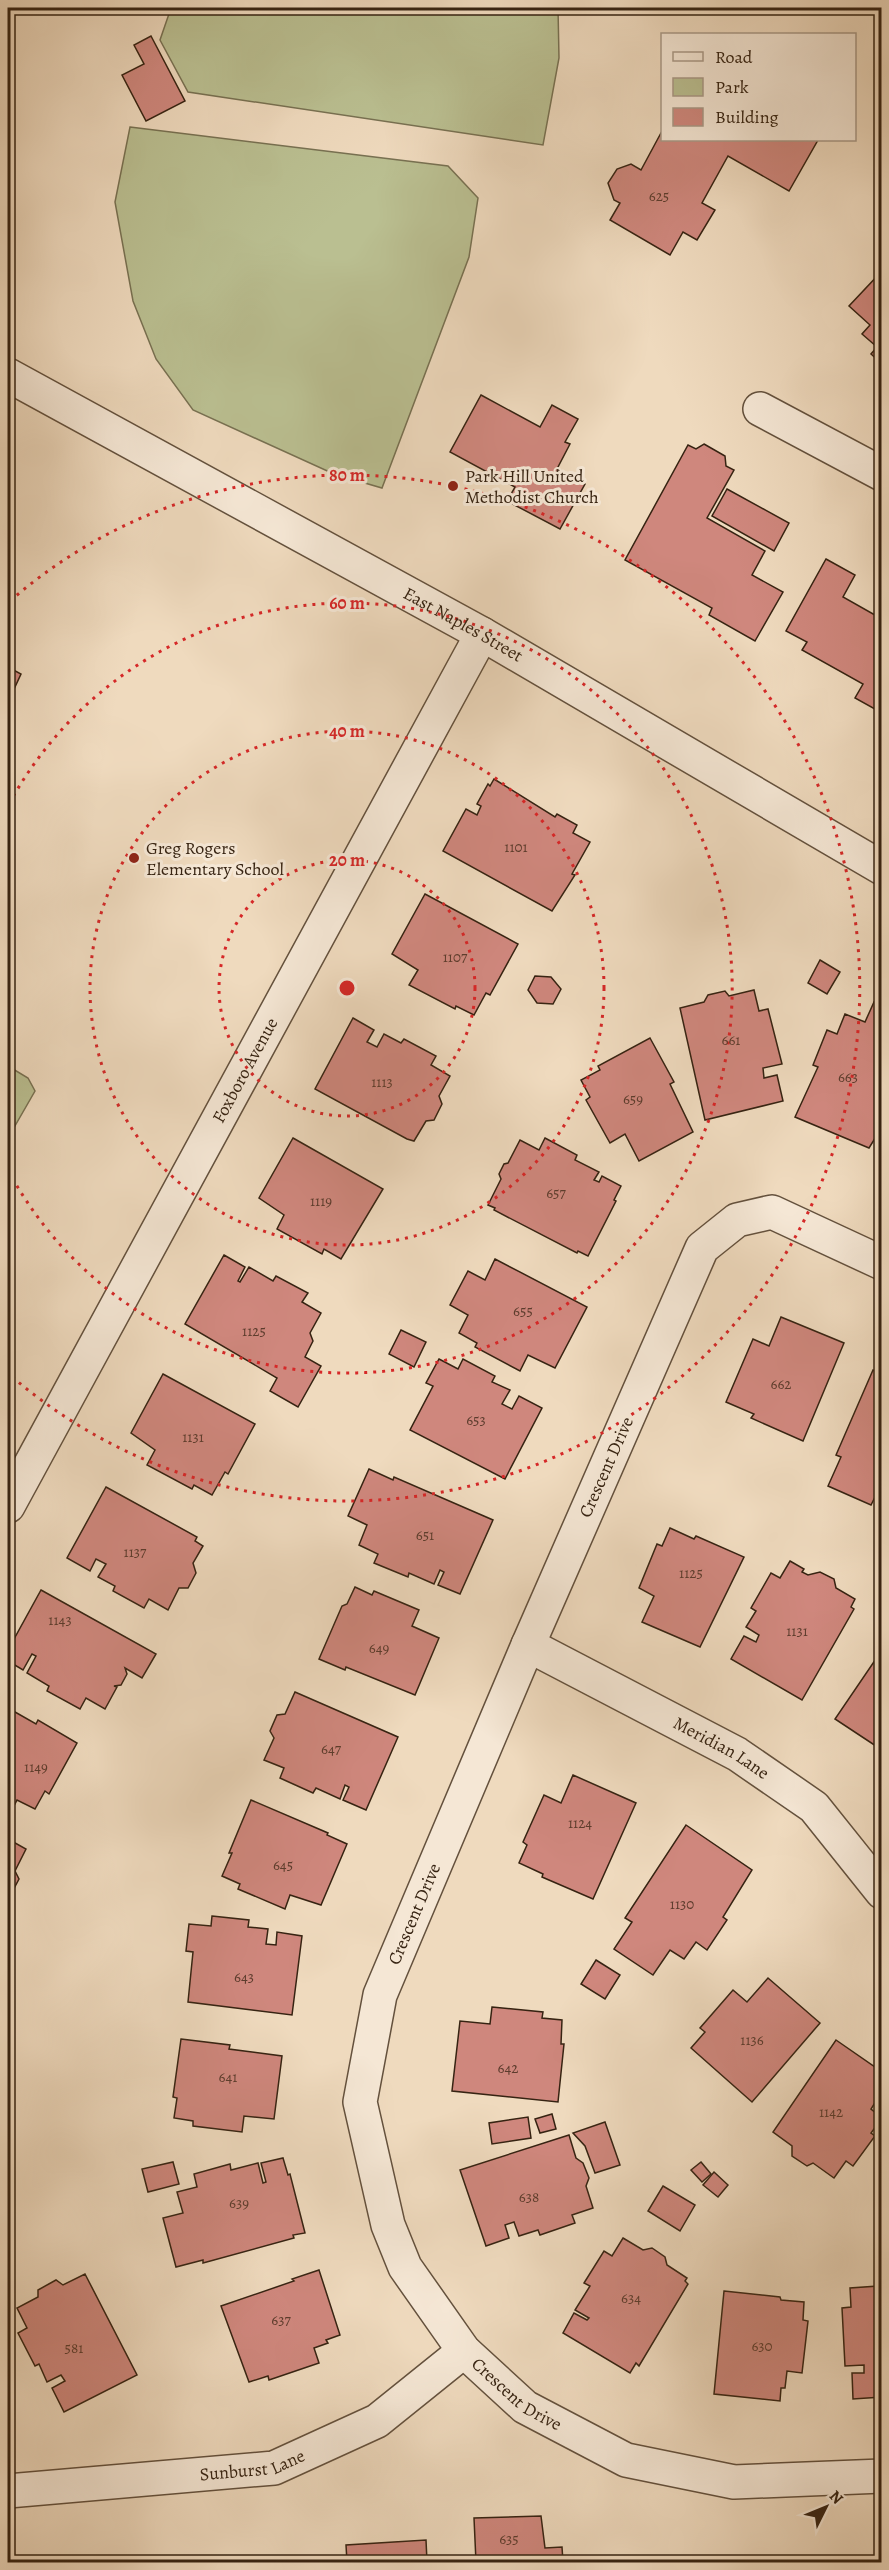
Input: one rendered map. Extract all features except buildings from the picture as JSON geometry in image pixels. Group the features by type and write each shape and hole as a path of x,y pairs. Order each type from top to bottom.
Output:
{"street":[{"name":"East Naples Street","path":"8,375 482,634 882,868"},
{"path":"760,409 882,474"},
{"name":"Foxboro Avenue","path":"8,1506 482,634"},
{"name":"Crescent Drive","path":"882,1263 772,1212 737,1220 702,1248 528,1645 380,1995 360,2102 388,2225 405,2267 464,2350 525,2406 626,2460 734,2482 882,2476"},
{"name":"Meridian Lane","path":"528,1645 737,1754 814,1807 882,1892"},
{"name":"Sunburst Lane","path":"8,2491 274,2468 376,2421 464,2350"}],"green space":[{"path":"171,8 558,8 559,58 543,145 188,92 160,40"},
{"path":"130,127 448,166 478,198 469,257 382,488 334,474 193,410 156,359 133,301 115,202"},
{"path":"8,1066 28,1078 35,1091 8,1138"}],"place":[{"name":"Park Hill United Methodist Church","path":"453,486"},
{"name":"Greg Rogers Elementary School","path":"134,858"}]}
